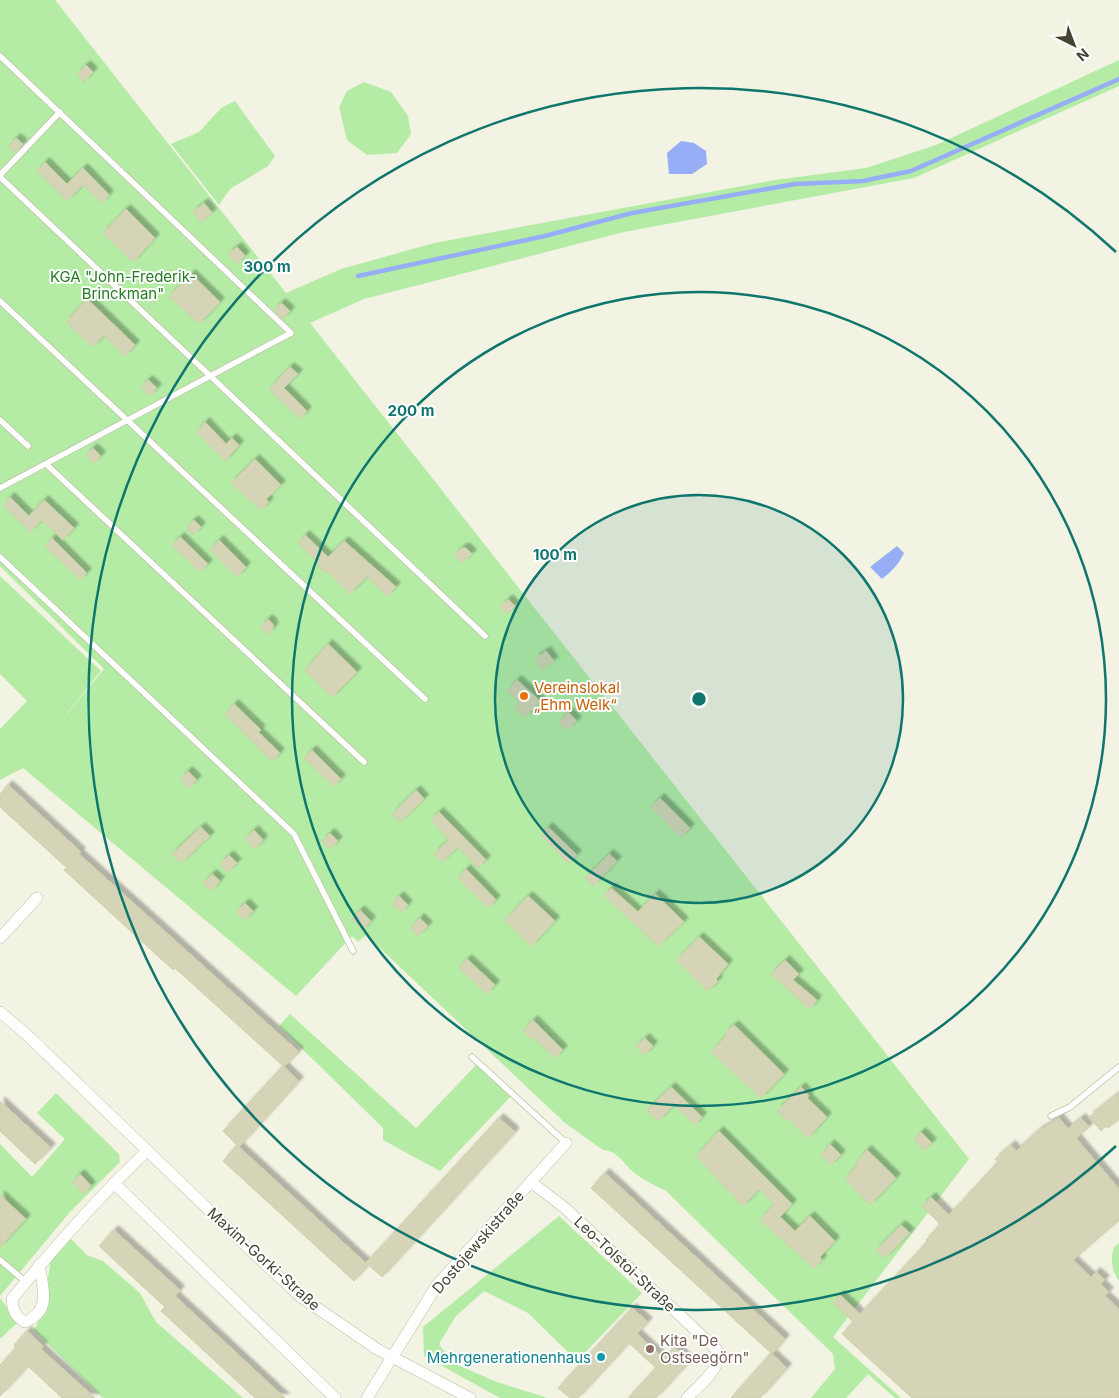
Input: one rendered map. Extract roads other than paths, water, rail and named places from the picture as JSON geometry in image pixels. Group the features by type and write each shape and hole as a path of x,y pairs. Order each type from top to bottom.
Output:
{"street":[{"path":"0,938 38,898"},
{"name":"Maxim-Gorki-Straße","path":"0,1012 25,1033 301,1297 393,1359 470,1398"},
{"name":"Dostojewskistraße","path":"367,1398 393,1359 437,1285 566,1143"},
{"path":"39,1265 45,1301 41,1312 26,1322 17,1317 13,1310 12,1300 39,1265 114,1183 147,1151"},
{"name":"Leo-Tolstoi-Straße","path":"531,1182 565,1208 716,1349 718,1360 715,1368 687,1398"},
{"path":"114,1183 334,1398"}],"lane":[{"path":"0,56 291,333 0,488"},
{"path":"60,112 0,176 485,636"},
{"path":"0,300 424,699"},
{"path":"0,420 28,446"},
{"path":"46,464 364,762"},
{"path":"0,557 294,834 353,951"},
{"path":"472,1057 566,1143"},
{"path":"1051,1116 1070,1107 1119,1067"},
{"path":"0,1260 26,1282"}],"water":[{"path":"681,141 694,143 706,151 707,164 692,174 669,174 667,153"},
{"path":"897,546 904,553 889,574 882,579 870,567"}],"waterway":[{"path":"358,276 545,236 632,213 795,184 863,181 911,171 1119,79"}],"place":[{"name":"Vereinslokal „Ehm Welk“","path":"524,696"},
{"name":"Kita \"De Ostseegörn\"","path":"650,1349"},
{"name":"Mehrgenerationenhaus","path":"601,1357"}],"park label":[{"name":"KGA \"John-Frederik- Brinckman\"","path":"123,284"}]}
